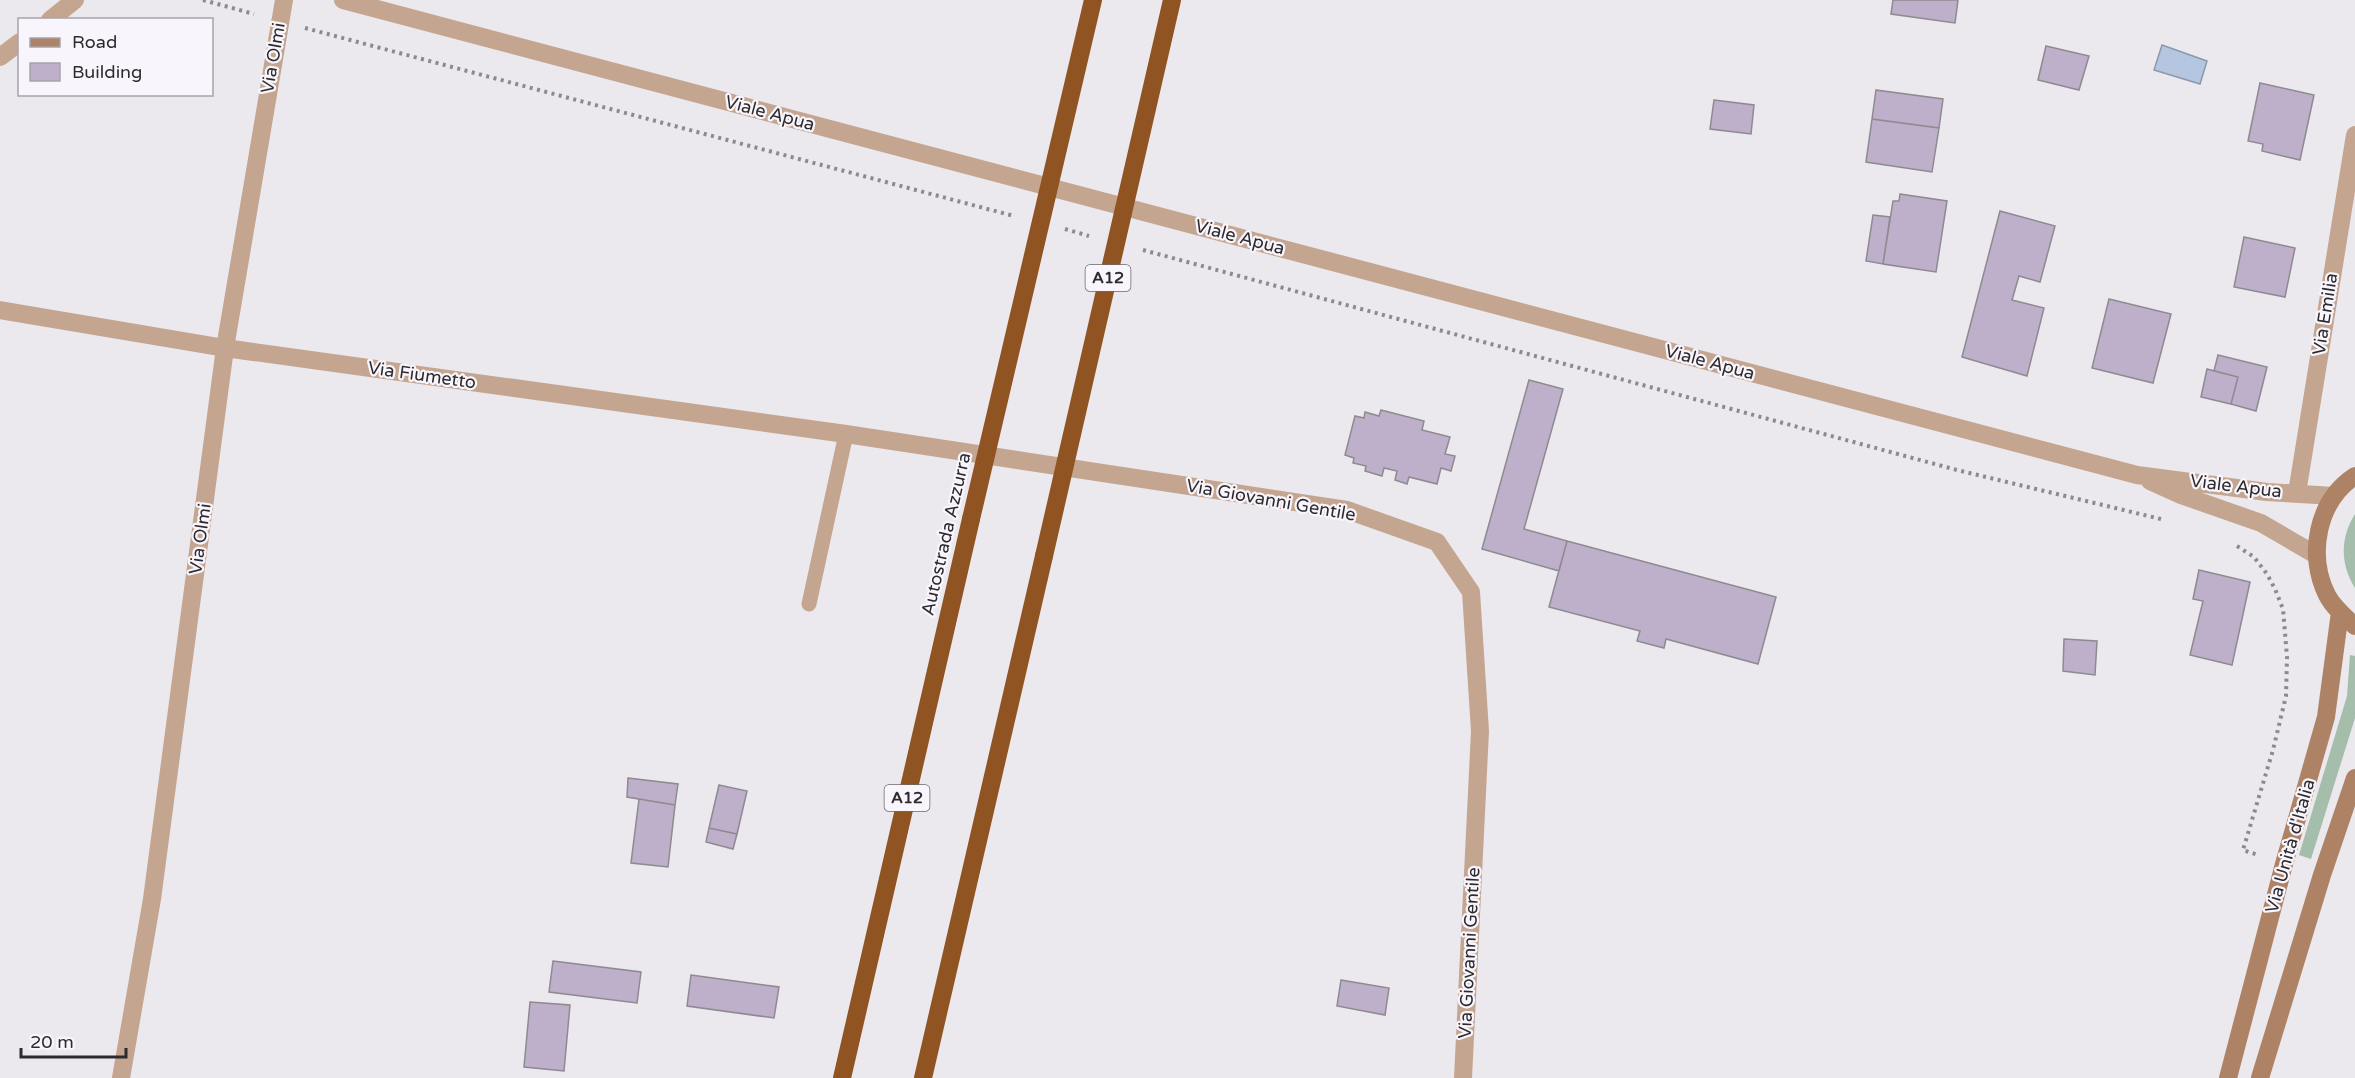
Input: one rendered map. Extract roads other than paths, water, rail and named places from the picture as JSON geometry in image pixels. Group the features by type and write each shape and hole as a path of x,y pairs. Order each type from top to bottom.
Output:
{"highway":[{"name":"Autostrada Azzurra","path":"842,1078 1093,0"},
{"name":"A12","path":"923,1078 1172,0"}],"main road":[{"path":"2355,476 2334,496 2321,524 2316,555 2327,596 2355,626"},
{"name":"Via Unità d'Italia","path":"2228,1078 2284,864 2326,717 2340,612"},
{"path":"2260,1078 2322,875 2355,778"}],"street":[{"path":"52,18 75,0"},
{"name":"Via Olmi","path":"122,1078 152,899 225,348 284,0"},
{"name":"Viale Apua","path":"343,0 2137,475 2186,480 2244,490 2334,496"},
{"path":"0,57 18,44"},
{"name":"Via Emilia","path":"2296,493 2355,135"},
{"name":"Via Fiumetto","path":"0,310 225,348 846,434"},
{"name":"Via Giovanni Gentile","path":"846,434 1347,510 1437,542 1471,592 1480,731 1462,1078"},
{"name":"Viale Apua","path":"2137,475 2181,495 2261,523 2316,555"}],"lane":[{"path":"809,604 846,434"}],"water":[{"path":"2162,45 2207,61 2200,84 2154,70"}]}
